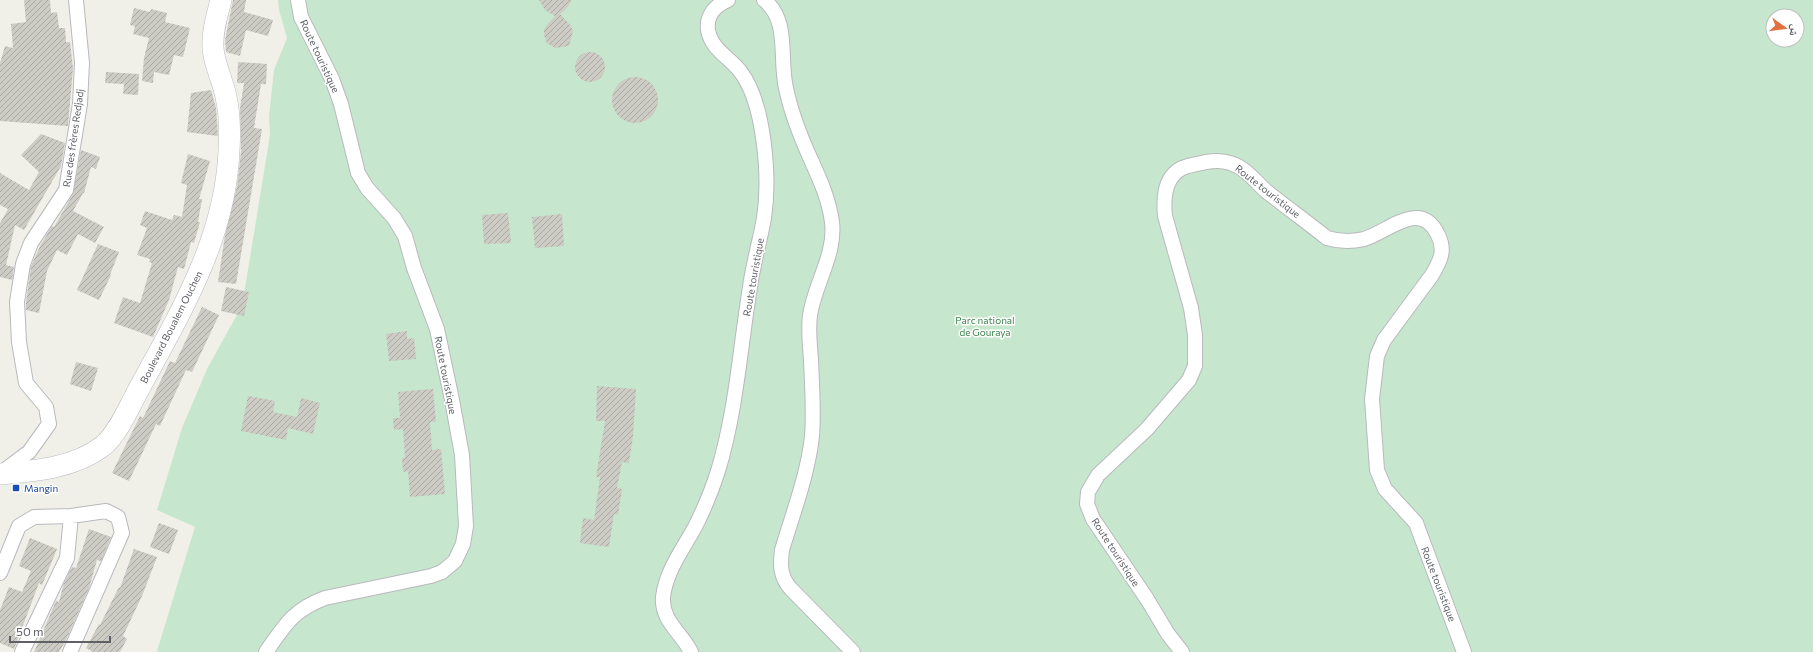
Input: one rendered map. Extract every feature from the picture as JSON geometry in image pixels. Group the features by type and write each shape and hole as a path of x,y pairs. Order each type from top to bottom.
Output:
{"main road":[{"name":"Boulevard Boualem Ouchen","path":"0,474 29,472 69,463 84,458 105,444 122,419 192,291 215,234 226,182 229,152 227,98 213,49 214,26 221,0"}],"street":[{"name":"Rue des frères Redjadj","path":"0,474 29,452 49,424 46,406 26,383 19,342 17,302 23,264 31,243 66,190 80,98 82,63 76,0"},
{"name":"Route touristique","path":"266,652 286,624 302,609 311,604 325,598 431,576 442,572 455,561 463,544 466,526 462,455 437,329 414,268 404,236 394,218 367,188 358,173 332,78 301,17 298,0"},
{"name":"Route touristique","path":"691,652 670,623 664,609 663,596 672,567 695,527 709,498 718,472 733,405 750,287 766,201 766,170 758,113 750,91 740,71 716,46 708,31 708,24 712,12 728,0"},
{"path":"764,0 775,12 779,21 782,66 788,97 793,116 828,198 832,228 832,238 828,258 813,299 810,316 809,338 813,402 812,436 808,458 782,550 780,564 785,582 853,652"},
{"name":"Route touristique","path":"1182,652 1168,634 1147,599 1093,519 1087,504 1087,499 1091,486 1098,475 1147,429 1189,380 1195,366 1195,335 1191,308 1165,216 1164,203 1167,184 1171,176 1176,172 1186,167 1218,161 1230,163 1243,170 1266,191 1327,238 1336,241 1343,242 1365,238 1406,219 1414,218 1428,221 1435,227 1443,244 1442,253 1438,264 1432,275 1384,340 1377,356 1372,400 1376,462 1378,475 1385,489 1416,523 1464,652"},
{"path":"0,573 19,526 34,517 71,516 106,511 118,517 122,533 70,652"},
{"path":"22,652 66,558 71,516"}],"green space":[{"name":"Parc national de Gouraya","path":"278,0 1813,0 1813,652 158,652 157,651 195,527 157,510 182,428 207,369 239,311 245,288 270,135 269,116 274,70 287,38 279,10"}],"building":[{"path":"24,0 50,0 51,13 57,12 59,28 65,28 66,42 70,42 73,68 68,126 0,121 0,63 5,46 13,48 11,24 26,22"},
{"path":"233,0 246,0 244,12 273,20 268,36 246,30 240,56 226,52 225,40"},
{"path":"539,0 572,0 567,8 560,14 571,26 573,31 569,46 555,48 547,43 544,30 555,16 545,10"},
{"path":"134,8 150,12 151,9 167,13 165,22 190,28 183,57 174,55 169,75 154,72 153,83 142,81 144,58 149,38 133,34 135,26 130,25"},
{"path":"590,52 600,57 605,67 600,77 590,82 580,77 575,67 580,57"},
{"path":"238,62 267,64 266,84 261,84 254,128 262,129 236,284 218,282 225,235 237,186 241,152 240,108 244,83 237,83"},
{"path":"106,72 139,74 138,95 123,94 124,84 105,83"},
{"path":"635,77 648,81 654,87 658,100 654,113 648,119 635,123 622,119 616,113 612,100 616,87 622,81"},
{"path":"211,90 216,108 218,136 187,132 191,93"},
{"path":"41,134 65,143 61,166 24,230 15,225 6,265 14,267 12,280 0,277 0,223 8,209 0,205 0,173 29,190 39,172 21,155"},
{"path":"81,150 100,157 96,169 91,167 84,193 73,211 104,227 95,243 78,234 67,255 57,250 47,271 39,313 26,310 31,266 40,246 52,226 54,227 73,194"},
{"path":"188,154 210,161 199,199 202,199 198,222 200,222 194,243 191,242 184,269 178,267 169,300 153,337 114,323 123,297 140,303 152,263 149,262 150,259 137,255 147,228 140,225 145,211 172,220 174,215 182,217 187,185 181,183"},
{"path":"508,213 511,243 484,244 482,215"},
{"path":"562,214 564,246 535,248 532,217"},
{"path":"98,244 119,252 111,275 99,300 77,290"},
{"path":"226,287 249,292 244,316 221,311"},
{"path":"202,307 219,315 192,372 186,370 160,426 156,424 129,481 112,473 140,416 143,418 170,361 175,363"},
{"path":"407,331 407,339 414,338 416,359 389,361 386,334"},
{"path":"76,362 98,368 91,391 70,384"},
{"path":"597,386 636,389 633,436 629,463 622,462 617,488 622,489 618,515 614,514 609,547 580,543 583,518 594,520 600,477 596,477 605,421 596,421"},
{"path":"433,389 436,422 430,422 432,450 441,449 445,494 410,497 408,471 403,472 402,458 405,457 403,429 394,430 393,418 400,418 398,392"},
{"path":"248,396 275,401 273,412 297,417 301,398 320,403 313,434 288,428 286,440 241,431"},
{"path":"159,523 178,530 169,554 150,547"},
{"path":"89,529 111,537 101,561 97,560 89,588 66,640 59,652 34,652 56,601 59,602 64,583 72,567 76,568"},
{"path":"30,538 57,549 42,585 39,583 14,649 0,643 0,610 9,587 22,592 31,571 19,566"},
{"path":"134,549 157,557 142,596 123,636 127,639 120,652 93,652 86,648 99,624 100,625 119,587 120,588"}],"place":[{"name":"Mangin","path":"16,488"}]}
